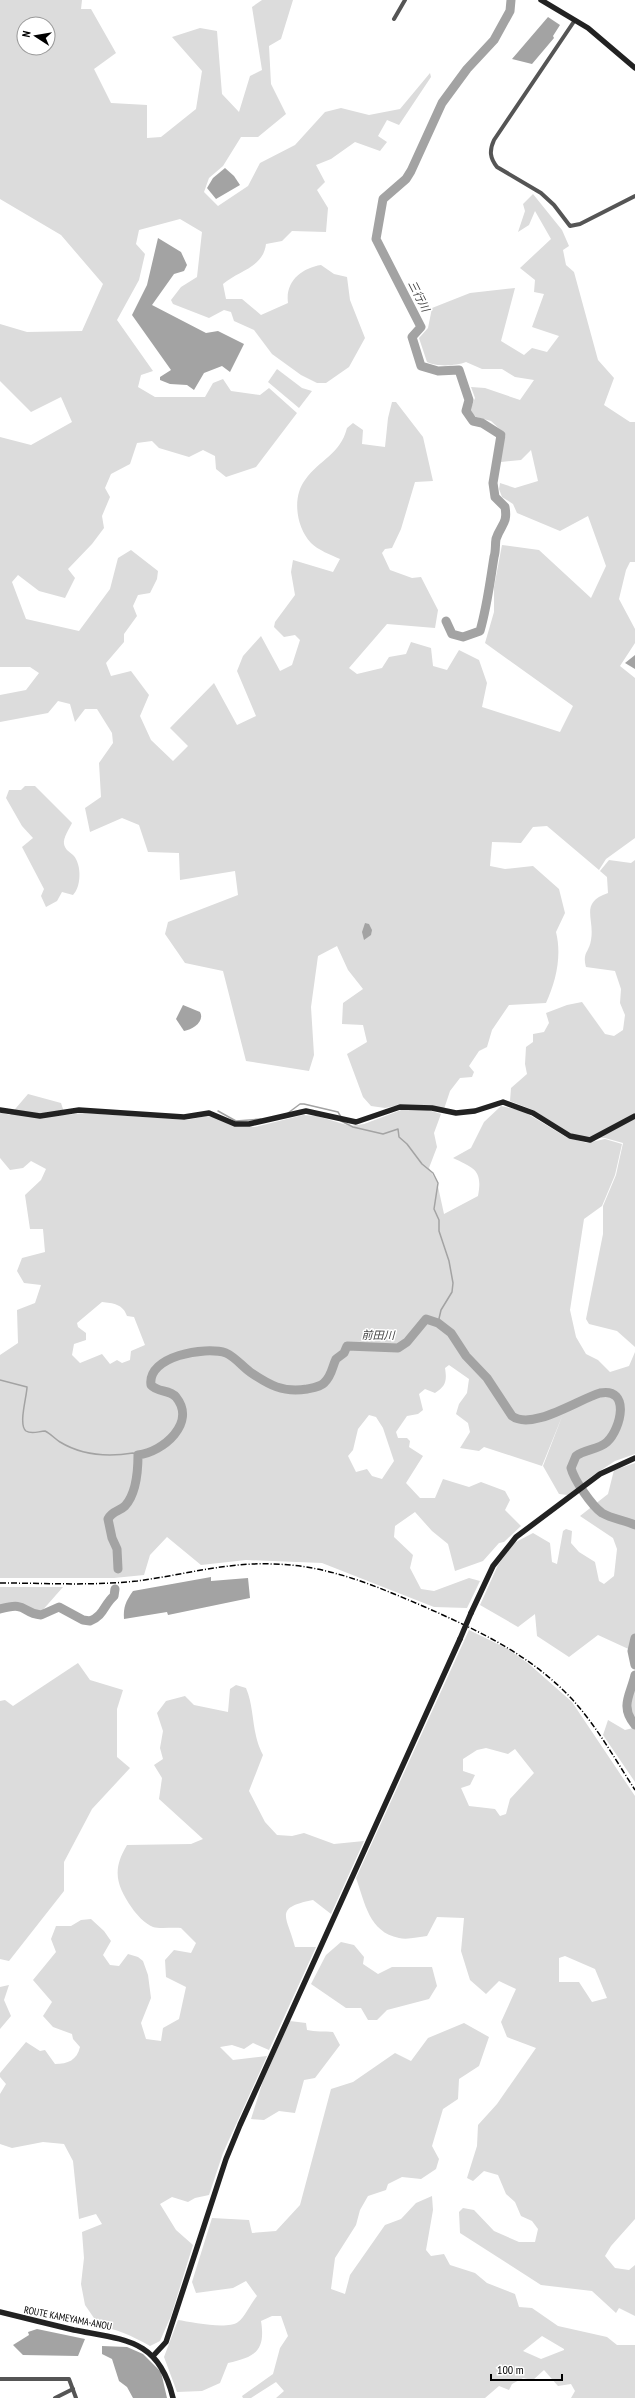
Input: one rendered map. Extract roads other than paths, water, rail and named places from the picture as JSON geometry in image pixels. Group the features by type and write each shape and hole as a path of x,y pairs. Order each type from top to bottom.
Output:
{"street":[{"path":"394,19 405,0"},
{"path":"542,0 588,28 635,68"},
{"path":"575,20 494,140 491,147 493,161 497,167 541,193 554,205 570,226 580,224 635,196"},
{"path":"0,1110 40,1116 79,1110 184,1117 209,1113 234,1124 244,1124 262,1123 306,1111 356,1122 400,1107 432,1108 456,1113 474,1111 503,1102 533,1113 570,1136 590,1140 635,1116"},
{"path":"153,2356 166,2342 226,2159 240,2125 490,1572 506,1547 526,1529 609,1468 635,1458"},
{"name":"ROUTE KAMEYAMA-ANOU","path":"0,2312 74,2330 109,2334 133,2343 153,2356 167,2377 173,2398"},
{"path":"0,2379 68,2379 76,2398"},
{"path":"55,2398 73,2389"}],"waterway":[{"name":"三行川","path":"446,621 452,634 463,637 480,631 485,613 496,539 506,517 505,507 495,497 493,483 501,435 482,423 473,421 466,411 469,400 459,370 438,371 421,366 412,337 421,327 376,239 383,199 406,179 442,103 467,69 494,40 510,11 511,0"},
{"path":"288,1113 300,1104 304,1104 338,1112 341,1117"},
{"path":"218,1111 236,1121 261,1119"},
{"path":"341,1121 353,1127 383,1134 398,1129 399,1137 407,1144 422,1164 433,1173 438,1183 434,1209 439,1220 439,1231 449,1261 453,1283 452,1292 441,1310 438,1323"},
{"name":"前田川","path":"118,1569 117,1549 112,1538 108,1519 112,1514 123,1508 132,1495 137,1475 138,1455 148,1453 167,1442 180,1426 182,1417 181,1407 176,1397 151,1385 152,1375 158,1367 167,1360 192,1352 217,1351 226,1353 250,1372 277,1387 291,1390 307,1389 316,1387 327,1380 336,1359 344,1353 347,1346 398,1348 407,1342 426,1319 438,1323 451,1333 466,1356 487,1378 512,1416 521,1420 531,1420 543,1417 600,1393 610,1393 616,1396 620,1402 620,1410 619,1419 612,1436 603,1445 576,1456 571,1468 579,1486 598,1510 610,1517 635,1525"},
{"path":"0,1380 27,1387 23,1417 24,1428 26,1431 33,1433 45,1431 69,1447 87,1453 105,1455 133,1453 138,1455"},
{"name":"前田川","path":"0,1609 15,1606 41,1615 59,1607 83,1620 90,1621 95,1619 101,1613 114,1596 115,1589"},
{"name":"前田川","path":"635,1638 632,1651 635,1665"},
{"name":"前田川","path":"635,1675 627,1706 630,1718 635,1725"}],"railway":[{"path":"0,1583 120,1583 222,1567 273,1564 313,1568 370,1584 425,1607 484,1635 521,1656 555,1682 589,1719 635,1790"}]}
